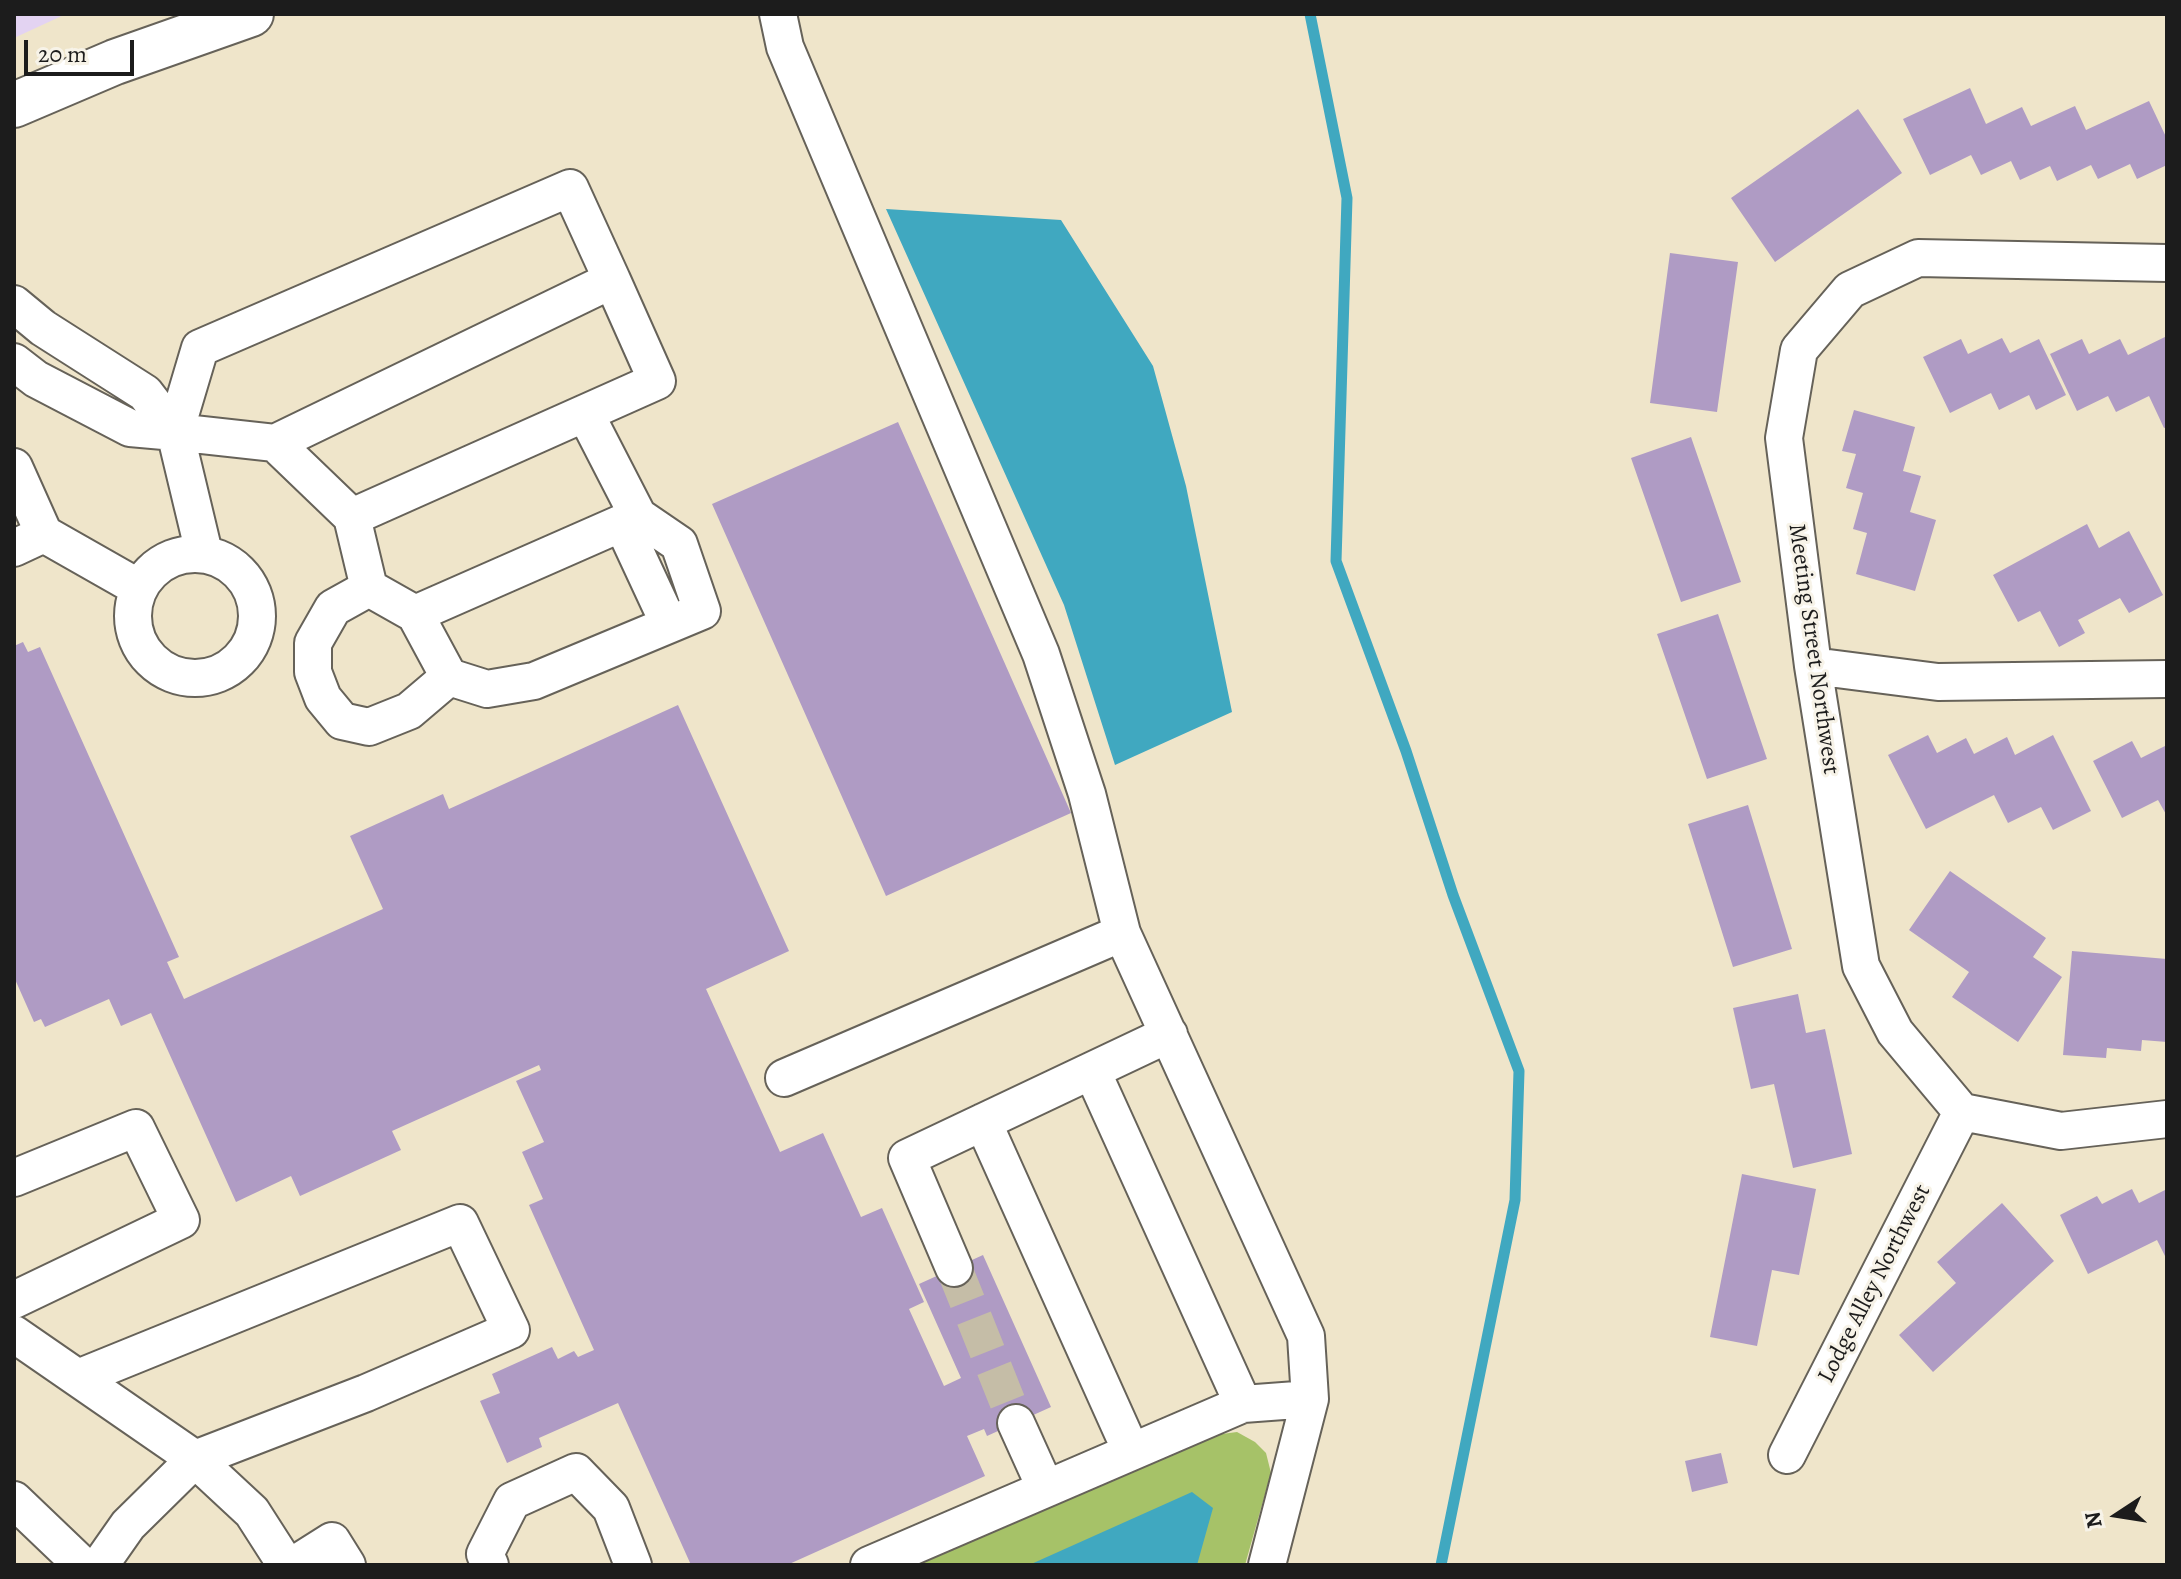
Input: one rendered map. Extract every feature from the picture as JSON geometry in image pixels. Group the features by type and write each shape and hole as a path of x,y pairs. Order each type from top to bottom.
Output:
{"highway":[{"path":"14,105 115,62 251,14"}],"street":[{"path":"778,14 785,47 1041,654 1087,794 1122,933 1306,1336 1310,1399 1267,1565"},
{"path":"175,432 200,348 570,188 657,381 352,517"},
{"name":"Meeting Street Northwest","path":"1962,1112 1895,1032 1861,966 1813,666 1784,438 1799,350 1850,290 1918,258 2167,263"},
{"path":"14,362 36,379 130,428 275,443 612,280"},
{"path":"14,304 43,328 145,393 175,432 204,553"},
{"path":"275,443 352,517 369,588 415,614 449,677 487,689 534,681 669,624 630,519 585,413"},
{"path":"14,467 29,541 139,588"},
{"path":"415,614 630,519"},
{"path":"204,553 226,561 244,577 255,598 258,621 252,644 237,663 216,676 191,679 167,673 148,658 135,637 132,612 139,588 155,567 178,555 204,553"},
{"path":"369,588 333,608 313,643 313,672 323,698 342,721 369,727 409,711 449,677"},
{"path":"1813,666 1938,682 2167,679"},
{"path":"784,1078 1122,933"},
{"path":"954,1268 907,1158 1169,1034"},
{"path":"1092,1071 1243,1404"},
{"path":"1962,1112 2061,1131 2167,1119"},
{"name":"Lodge Alley Northwest","path":"1787,1455 1962,1112"},
{"path":"983,1122 1131,1451"},
{"path":"14,1178 136,1128 181,1220 14,1300"},
{"path":"78,1378 460,1223 511,1330 366,1393 195,1459 128,1525 100,1565"},
{"path":"14,1334 195,1459 252,1512 286,1565"},
{"path":"874,1564 1045,1487 1243,1404 1310,1399"},
{"path":"1016,1423 1045,1487"},
{"path":"490,1565 485,1554 512,1501 576,1472 611,1508 633,1565"},
{"path":"14,1500 82,1565"},
{"path":"294,1565 332,1541 347,1565"}],"shaded area":[{"path":"14,14 66,14 14,38"}],"green space":[{"path":"1237,1432 1255,1442 1266,1453 1271,1473 1245,1565 918,1565 1207,1436"}],"water":[{"path":"886,209 1061,220 1153,366 1186,486 1232,712 1115,765 1064,605"},
{"path":"1192,1492 1213,1508 1197,1565 1029,1565"}],"building":[{"path":"1970,88 1986,124 2022,107 2031,126 2075,106 2086,130 2149,101 2167,139 2167,165 2137,179 2130,164 2098,179 2091,165 2057,181 2050,166 2020,180 2011,161 1981,175 1971,155 1930,175 1903,119"},
{"path":"1858,109 1902,173 1775,262 1731,198"},
{"path":"1670,253 1738,262 1717,412 1650,403"},
{"path":"2167,336 2167,427 2164,428 2149,396 2116,412 2108,396 2077,411 2050,354 2082,339 2089,354 2120,339 2128,355"},
{"path":"2002,338 2010,353 2039,339 2066,395 2036,410 2029,395 1999,410 1991,393 1950,413 1923,357 1961,339 1968,354"},
{"path":"1854,410 1915,427 1903,471 1921,476 1910,512 1936,520 1915,591 1856,574 1867,533 1853,529 1863,493 1846,488 1856,454 1842,451"},
{"path":"898,422 1071,813 886,896 712,504"},
{"path":"1691,437 1741,582 1681,602 1631,458"},
{"path":"2087,524 2099,548 2129,531 2163,595 2129,613 2120,598 2078,620 2085,633 2059,647 2040,611 2018,622 1993,575"},
{"path":"1718,614 1767,759 1707,779 1657,634"},
{"path":"23,642 28,652 40,647 179,957 167,962 184,999 383,909 350,836 443,794 449,809 678,705 789,951 706,989 780,1152 823,1133 861,1217 882,1208 924,1302 909,1309 944,1386 961,1378 919,1284 983,1255 1051,1407 987,1436 984,1429 967,1436 985,1476 787,1565 691,1565 618,1403 539,1438 542,1447 507,1463 480,1401 500,1393 492,1374 552,1347 558,1359 574,1351 578,1357 594,1350 529,1205 543,1199 522,1152 544,1142 516,1081 541,1070 539,1065 392,1131 401,1150 300,1196 291,1176 236,1202 151,1013 121,1026 109,999 45,1027 41,1019 34,1022 14,977 14,646"},
{"path":"1928,735 1937,753 1966,738 1974,754 2007,737 2015,755 2053,735 2091,811 2053,830 2041,807 2008,823 1994,795 1926,829 1888,755"},
{"path":"2132,741 2141,758 2167,745 2167,816 2158,800 2122,818 2093,761"},
{"path":"1748,805 1792,949 1733,967 1688,824"},
{"path":"1950,871 2046,938 2033,957 2062,977 2018,1042 1952,997 1969,972 1909,930"},
{"path":"2072,951 2167,959 2167,1042 2142,1040 2141,1051 2107,1048 2106,1058 2063,1055"},
{"path":"1798,994 1806,1033 1825,1029 1852,1154 1793,1168 1774,1084 1751,1089 1733,1008"},
{"path":"1742,1174 1816,1189 1799,1275 1772,1270 1757,1346 1710,1337"},
{"path":"2132,1189 2139,1203 2167,1189 2167,1255 2157,1240 2088,1274 2060,1215 2097,1196 2102,1204"},
{"path":"2002,1203 2054,1261 1933,1372 1899,1335 1956,1283 1937,1262"},
{"path":"1721,1453 1728,1483 1692,1492 1685,1461"}],"waterway":[{"path":"1310,14 1347,198 1336,561 1406,751 1453,895 1519,1071 1515,1200 1441,1565"}],"tunnel":[{"path":"954,1268 1016,1423"}]}
